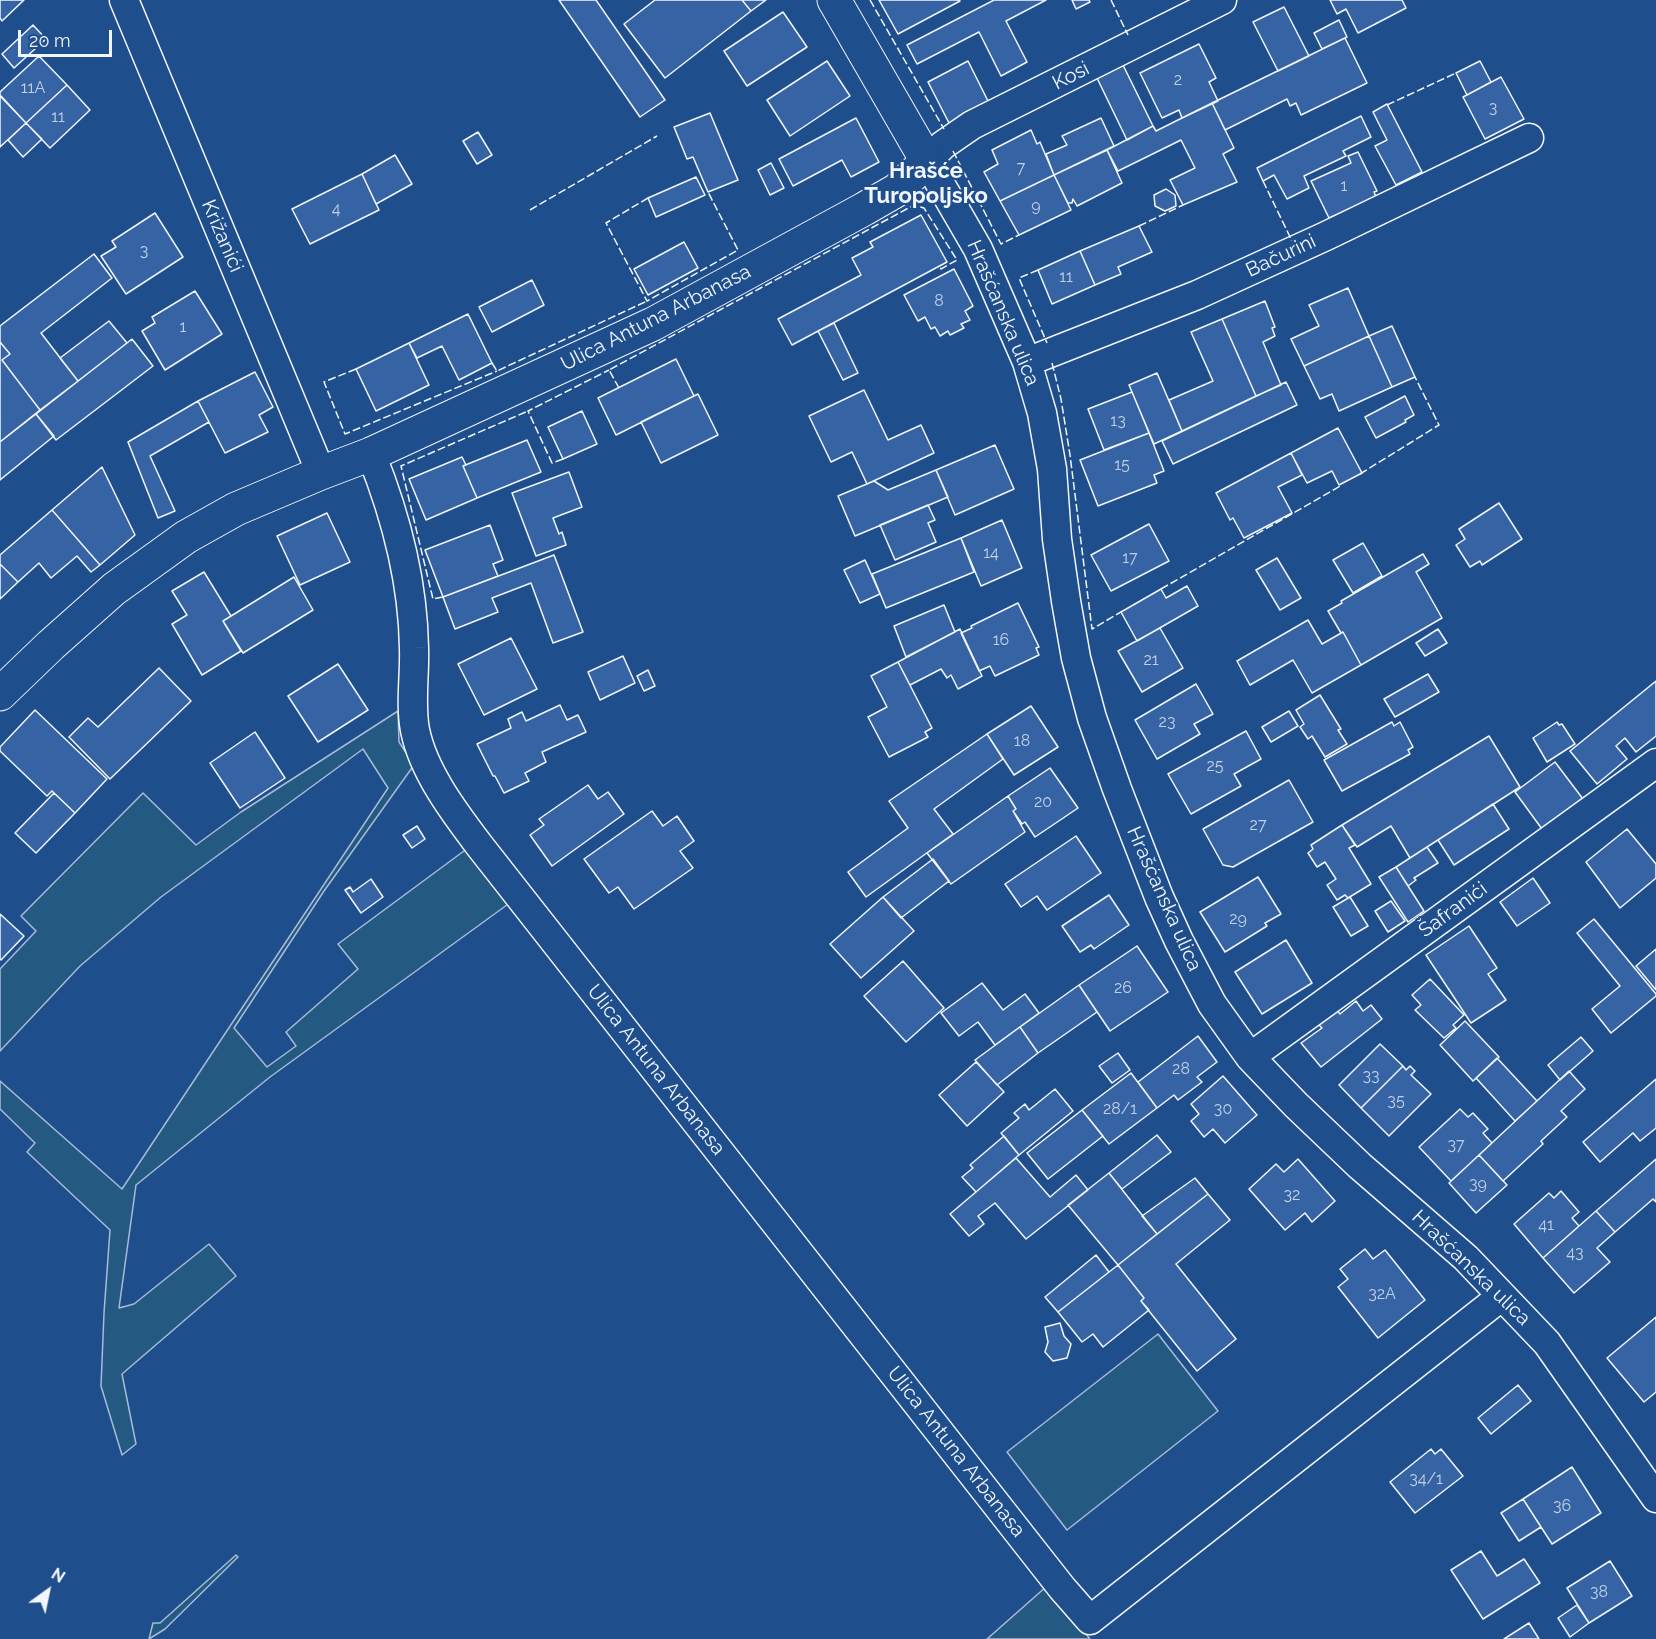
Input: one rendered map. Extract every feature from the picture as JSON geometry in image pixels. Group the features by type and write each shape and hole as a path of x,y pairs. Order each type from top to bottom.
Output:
{"main road":[{"path":"834,0 927,161"},
{"name":"Ulica Antuna Arbanasa","path":"0,694 114,589 186,537 236,510 321,472 371,453 653,324 801,245 897,190 927,161"}],"street":[{"name":"Križanići","path":"124,0 321,472"},
{"name":"Kosi","path":"927,161 972,124 1222,0"},
{"name":"Bačurini","path":"1027,362 1197,295 1326,236 1529,138"},
{"name":"Hrašćanska ulica","path":"927,161 978,249 1027,362 1042,412 1052,469 1066,601 1076,658 1092,718 1121,800 1167,915 1212,1004 1250,1057 1296,1105 1360,1166 1451,1244 1547,1343 1656,1498"},
{"name":"Ulica Antuna Arbanasa","path":"371,453 384,487 405,558 414,648 415,730 432,774 453,810 478,845 1062,1588 1090,1620 1502,1296"},
{"name":"Šafranići","path":"1250,1057 1656,763"}],"shaded area":[{"path":"398,711 399,742 414,765 324,891 234,1028 267,1067 296,1046 286,1032 358,969 338,944 468,848 511,902 270,1077 136,1185 119,1308 134,1304 209,1244 236,1276 122,1374 136,1444 122,1455 101,1386 110,1230 27,1152 35,1143 0,1109 0,1081 122,1189 388,788 363,749 161,897 80,966 0,1051 0,969 36,931 21,916 143,793 196,845 241,812"},
{"path":"1158,1334 1218,1411 1067,1530 1007,1452"},
{"path":"236,1555 238,1557 165,1629 149,1639 153,1623 160,1623"},
{"path":"1047,1586 1090,1639 987,1639"}],"building":[{"path":"0,0 24,0 2,21"},
{"path":"559,0 596,0 665,100 640,117"},
{"path":"655,0 742,0 751,11 665,78 624,24"},
{"path":"742,0 766,0 751,11"},
{"path":"879,0 959,0 960,1 898,34"},
{"path":"994,0 1046,0 1006,21 1027,62 1001,76 979,32 917,64 907,45"},
{"path":"1072,0 1089,0 1090,2 1076,9"},
{"path":"1330,0 1402,0 1406,8 1358,33 1346,9 1337,14"},
{"path":"1284,7 1309,56 1278,71 1253,22"},
{"path":"783,12 807,47 747,86 724,51"},
{"path":"1339,20 1347,37 1322,49 1314,33"},
{"path":"33,25 46,39 14,68 2,54"},
{"path":"1345,38 1367,83 1301,115 1296,103 1290,106 1287,99 1225,130 1212,103"},
{"path":"1199,44 1216,78 1209,82 1218,101 1182,118 1179,110 1162,118 1140,73"},
{"path":"39,56 67,85 26,123 0,96 0,92"},
{"path":"827,61 850,96 790,136 767,100"},
{"path":"968,61 989,103 949,123 928,82"},
{"path":"1480,61 1491,82 1467,95 1456,73"},
{"path":"1123,65 1153,126 1127,140 1097,78"},
{"path":"1501,77 1524,119 1485,139 1463,97"},
{"path":"67,85 90,110 50,148 26,123"},
{"path":"0,97 26,123 0,147"},
{"path":"1212,103 1234,148 1223,154 1237,182 1183,205 1170,180 1195,168 1181,140 1118,171 1107,150 1153,126 1156,131"},
{"path":"1387,104 1422,172 1396,185 1375,146 1387,140 1373,112"},
{"path":"710,113 738,180 708,192 693,157 687,159 674,127"},
{"path":"1361,116 1371,137 1343,151 1346,156 1304,176 1309,188 1287,199 1274,175 1263,181 1257,168"},
{"path":"856,118 879,162 851,177 842,160 793,186 779,159"},
{"path":"1101,118 1114,146 1054,175 1046,154 1067,145 1062,136"},
{"path":"26,123 42,139 23,157 8,140"},
{"path":"1031,130 1037,144 1040,142 1054,175 1000,201 984,172 998,164 992,150"},
{"path":"478,132 492,155 477,164 463,141"},
{"path":"1107,150 1122,183 1077,206 1073,199 1072,203 1068,203 1054,175"},
{"path":"1358,152 1377,191 1374,192 1376,197 1329,218 1311,181 1351,163 1348,156"},
{"path":"395,155 412,184 376,204 362,174"},
{"path":"771,163 784,188 770,195 758,170"},
{"path":"362,174 379,210 310,244 292,209"},
{"path":"1054,175 1071,210 1019,235 1000,201"},
{"path":"696,177 705,195 656,217 648,198"},
{"path":"1166,189 1175,195 1176,206 1165,211 1155,206 1154,195"},
{"path":"155,213 183,257 126,294 101,256 116,247 112,241"},
{"path":"921,215 947,262 792,345 778,319 861,275 852,258 873,247 870,242"},
{"path":"1139,226 1152,252 1118,267 1121,274 1095,285 1080,251"},
{"path":"684,242 698,268 648,295 634,269"},
{"path":"1080,251 1095,285 1052,304 1038,270"},
{"path":"94,254 112,278 41,333 78,381 40,410 2,360 10,354 0,342 0,326"},
{"path":"954,269 973,306 965,311 970,320 961,324 964,328 950,335 948,331 940,336 935,327 931,329 925,317 918,321 904,295"},
{"path":"532,280 544,305 492,332 479,307"},
{"path":"1348,288 1369,336 1304,366 1291,339 1319,326 1309,305"},
{"path":"195,291 222,334 165,370 142,331 155,323 152,317"},
{"path":"1265,301 1275,327 1272,328 1275,336 1263,342 1281,385 1256,396 1222,319"},
{"path":"468,314 492,363 459,380 442,346 417,358 409,343"},
{"path":"1222,319 1256,396 1182,431 1169,400 1213,381 1191,332"},
{"path":"109,321 127,343 78,381 60,358"},
{"path":"834,323 858,373 843,380 818,331"},
{"path":"1392,326 1415,377 1392,387 1369,336"},
{"path":"1369,336 1392,387 1339,411 1332,394 1320,399 1304,366"},
{"path":"132,339 153,366 56,440 36,414"},
{"path":"0,342 10,354 2,360 40,410 0,442"},
{"path":"409,343 429,385 376,411 356,369"},
{"path":"676,359 694,396 616,435 598,398"},
{"path":"255,372 273,407 259,415 268,432 225,453 198,401"},
{"path":"1157,373 1182,431 1154,444 1129,385"},
{"path":"1286,382 1297,405 1173,464 1162,441"},
{"path":"864,390 888,440 921,425 934,453 867,484 852,452 831,462 809,416"},
{"path":"1132,392 1149,433 1104,450 1088,409"},
{"path":"698,394 718,435 661,463 641,422"},
{"path":"1405,396 1414,415 1405,420 1406,422 1376,438 1365,417"},
{"path":"198,401 209,422 150,456 175,511 158,518 128,442"},
{"path":"582,411 597,444 563,459 548,427"},
{"path":"36,414 54,436 0,480 0,442"},
{"path":"1338,428 1362,473 1339,485 1332,471 1307,483 1291,453"},
{"path":"1149,433 1164,471 1154,475 1157,483 1098,506 1080,460"},
{"path":"527,440 541,472 477,498 463,466"},
{"path":"995,445 1014,489 955,515 936,470"},
{"path":"1291,453 1302,475 1278,487 1292,513 1244,538 1233,518 1230,520 1216,493"},
{"path":"462,457 466,465 463,466 477,498 426,520 409,479"},
{"path":"102,467 135,535 100,565 52,510"},
{"path":"936,470 948,497 855,536 838,496 874,481 888,490"},
{"path":"569,472 582,507 553,518 559,534 562,532 566,545 536,556 512,493"},
{"path":"1499,503 1522,539 1482,565 1480,561 1470,567 1456,545 1465,539 1459,529"},
{"path":"928,505 935,520 928,523 936,542 895,560 880,525"},
{"path":"52,510 100,565 91,572 77,556 51,578 39,563 18,582 0,564 0,555"},
{"path":"327,513 350,562 300,585 277,536"},
{"path":"1002,520 1022,568 981,586 961,538"},
{"path":"1149,524 1169,561 1111,591 1091,555"},
{"path":"490,525 503,560 493,564 498,576 443,597 425,550"},
{"path":"961,538 974,572 886,608 872,574"},
{"path":"1363,543 1382,576 1353,593 1333,560"},
{"path":"1423,554 1429,564 1416,572 1442,618 1361,665 1343,632 1341,633 1328,611 1342,603 1341,601"},
{"path":"554,555 583,632 553,643 531,583 492,598 498,612 455,629 443,597"},
{"path":"1277,558 1301,598 1280,610 1256,570"},
{"path":"865,560 880,594 860,603 844,570"},
{"path":"0,564 18,582 0,599"},
{"path":"204,572 231,616 223,621 241,651 202,675 172,624 187,615 172,591"},
{"path":"294,577 313,610 243,653 223,621"},
{"path":"1187,586 1198,606 1137,641 1121,612 1161,589 1166,598"},
{"path":"1018,603 1039,647 1036,648 1039,655 995,676 990,666 979,671 961,633"},
{"path":"944,605 955,632 906,657 894,626"},
{"path":"1308,620 1322,644 1343,632 1361,665 1312,693 1293,660 1250,685 1237,661"},
{"path":"1160,628 1183,668 1142,692 1118,651"},
{"path":"960,629 982,676 958,689 951,675 947,678 941,669 910,685 898,662"},
{"path":"1438,629 1447,643 1425,656 1416,643"},
{"path":"511,638 537,689 484,715 458,664"},
{"path":"623,656 635,683 600,700 588,672"},
{"path":"898,662 932,728 925,732 928,737 889,757 868,717 887,707 871,676"},
{"path":"338,664 368,710 318,742 288,696"},
{"path":"159,668 191,701 110,779 69,737 88,718 98,727"},
{"path":"648,670 655,686 644,691 637,676"},
{"path":"1428,674 1439,692 1395,717 1384,699"},
{"path":"1656,681 1656,736 1636,752 1625,738 1616,746 1627,759 1597,784 1570,751"},
{"path":"1196,684 1213,714 1194,724 1200,734 1157,759 1135,720"},
{"path":"1320,695 1341,729 1338,730 1347,744 1325,757 1312,736 1308,739 1300,727 1304,724 1296,710"},
{"path":"560,705 567,720 578,715 586,732 542,752 546,762 525,773 529,781 504,793 477,744 511,728 508,719 522,712 526,721"},
{"path":"1031,706 1058,747 1014,775 987,734"},
{"path":"35,710 107,779 75,813 52,791 47,796 0,751 0,747"},
{"path":"1289,711 1298,726 1271,742 1262,727"},
{"path":"1392,722 1394,726 1400,722 1413,747 1408,750 1410,754 1342,791 1324,760"},
{"path":"1557,722 1559,725 1562,724 1575,744 1547,762 1533,738"},
{"path":"1246,731 1261,759 1234,774 1241,786 1191,814 1168,774"},
{"path":"255,732 285,778 240,808 210,763"},
{"path":"987,734 1003,759 934,809 953,834 866,897 848,872 908,828 889,801"},
{"path":"1489,736 1520,787 1410,858 1391,826 1357,847 1342,825"},
{"path":"1555,762 1583,799 1542,829 1515,792"},
{"path":"1050,768 1078,808 1035,837 1025,822 1022,824 1013,811 1016,809 1008,796"},
{"path":"1289,780 1313,822 1233,867 1223,865 1203,829"},
{"path":"588,785 598,799 608,792 624,814 552,866 530,835 544,825 539,819"},
{"path":"54,793 75,813 36,853 15,833"},
{"path":"1008,796 1016,809 1013,811 1025,832 951,884 927,853"},
{"path":"1493,804 1509,829 1454,865 1438,840"},
{"path":"652,811 663,826 677,816 694,841 680,851 693,868 634,909 618,887 609,893 584,859"},
{"path":"1342,825 1355,845 1349,848 1371,884 1348,898 1345,895 1337,900 1327,885 1336,879 1325,862 1317,867 1308,853 1313,849 1311,845"},
{"path":"417,826 425,839 412,848 403,835"},
{"path":"1627,829 1656,864 1656,878 1620,908 1586,862"},
{"path":"1076,836 1101,873 1047,910 1037,896 1021,907 1005,884"},
{"path":"1427,847 1438,863 1414,878 1416,880 1408,886 1396,867"},
{"path":"933,859 949,881 901,918 883,897"},
{"path":"1396,867 1424,911 1408,922 1379,877"},
{"path":"1258,877 1281,914 1265,923 1267,926 1225,952 1200,912"},
{"path":"1533,878 1550,903 1517,926 1500,902"},
{"path":"371,879 383,897 361,913 345,890 350,887 353,892"},
{"path":"1109,895 1129,925 1094,949 1091,945 1080,952 1062,926"},
{"path":"883,897 914,931 861,978 830,944"},
{"path":"1350,897 1368,926 1351,936 1333,907"},
{"path":"1391,901 1405,921 1388,932 1375,911"},
{"path":"0,914 24,936 1,960 0,959"},
{"path":"1594,919 1656,994 1611,1033 1592,1009 1620,986 1577,933"},
{"path":"1469,926 1497,968 1488,974 1506,1000 1471,1023 1426,955"},
{"path":"1286,940 1312,983 1262,1014 1235,972"},
{"path":"1137,946 1168,992 1110,1031 1079,985"},
{"path":"1656,949 1656,990 1636,966"},
{"path":"903,961 944,1008 906,1042 864,996"},
{"path":"1430,979 1464,1015 1453,1025 1456,1028 1444,1038 1415,1010 1421,1005 1412,995"},
{"path":"982,983 1003,1010 1025,994 1039,1013 995,1045 978,1022 959,1036 941,1013"},
{"path":"1079,985 1097,1012 1038,1053 1020,1027"},
{"path":"1356,1001 1363,1011 1371,1005 1382,1019 1321,1067 1301,1043 1322,1028 1318,1024 1337,1010 1340,1014"},
{"path":"1465,1021 1499,1057 1473,1081 1440,1045"},
{"path":"1020,1027 1038,1053 997,1085 975,1060"},
{"path":"1198,1036 1217,1062 1197,1077 1202,1082 1178,1100 1174,1095 1157,1108 1138,1082"},
{"path":"1581,1037 1593,1051 1560,1080 1548,1065"},
{"path":"1380,1044 1403,1066 1361,1108 1339,1085"},
{"path":"1118,1053 1130,1070 1112,1083 1099,1066"},
{"path":"1497,1058 1537,1101 1515,1121 1476,1078"},
{"path":"976,1062 1004,1092 967,1126 939,1095"},
{"path":"1403,1066 1406,1070 1410,1066 1415,1071 1411,1075 1431,1094 1389,1136 1361,1108"},
{"path":"1569,1071 1585,1089 1561,1111 1567,1117 1541,1141 1543,1144 1503,1181 1479,1155"},
{"path":"1131,1073 1157,1108 1109,1144 1082,1110"},
{"path":"1223,1076 1257,1115 1225,1143 1213,1129 1204,1137 1191,1121 1199,1114 1191,1104"},
{"path":"1656,1079 1656,1128 1640,1141 1633,1133 1600,1162 1583,1142"},
{"path":"1055,1089 1073,1111 1019,1155 1001,1133 1019,1118 1014,1113 1025,1104 1029,1110"},
{"path":"1460,1109 1468,1117 1473,1113 1488,1129 1483,1133 1492,1143 1451,1181 1419,1147"},
{"path":"1082,1110 1103,1136 1048,1179 1027,1153"},
{"path":"1157,1135 1171,1152 1122,1189 1109,1173"},
{"path":"1004,1136 1019,1155 976,1192 962,1177 973,1168 970,1165"},
{"path":"1479,1155 1507,1185 1476,1213 1449,1183"},
{"path":"1016,1158 1050,1197 1076,1175 1088,1190 1026,1239 995,1203 978,1216 984,1224 969,1236 950,1214"},
{"path":"1298,1159 1335,1201 1312,1222 1305,1213 1285,1230 1249,1189 1276,1164 1284,1172"},
{"path":"1656,1159 1656,1202 1653,1199 1615,1232 1596,1211"},
{"path":"1109,1173 1157,1234 1118,1265 1068,1205"},
{"path":"1195,1178 1208,1194 1157,1234 1142,1216"},
{"path":"1561,1191 1579,1212 1572,1218 1579,1226 1543,1258 1514,1224 1549,1193 1554,1198"},
{"path":"1208,1194 1230,1220 1176,1264 1236,1339 1197,1371 1141,1301 1144,1298 1118,1265"},
{"path":"1596,1211 1615,1232 1597,1248 1610,1262 1574,1293 1543,1258"},
{"path":"1365,1249 1373,1259 1385,1250 1425,1300 1378,1338 1338,1287 1348,1279 1340,1269"},
{"path":"1096,1255 1109,1272 1058,1312 1045,1297"},
{"path":"1118,1265 1144,1298 1141,1301 1149,1310 1103,1347 1093,1334 1082,1342 1058,1312"},
{"path":"1656,1317 1656,1392 1644,1402 1607,1358"},
{"path":"1060,1323 1064,1336 1071,1344 1067,1358 1053,1361 1045,1352 1048,1342 1045,1327"},
{"path":"1518,1385 1531,1401 1491,1434 1478,1418"},
{"path":"1431,1449 1435,1454 1441,1449 1463,1476 1415,1513 1390,1482"},
{"path":"1572,1467 1601,1513 1552,1544 1523,1499"},
{"path":"1523,1499 1541,1527 1519,1541 1501,1513"},
{"path":"1481,1551 1497,1576 1524,1559 1540,1583 1483,1619 1451,1570"},
{"path":"1610,1561 1632,1596 1589,1623 1567,1588"},
{"path":"1577,1605 1589,1623 1570,1637 1558,1618"},
{"path":"1529,1623 1539,1639 1504,1639"}],"fence":[{"path":"870,0 944,129"},
{"path":"1111,0 1128,35"},
{"path":"1387,105 1456,73"},
{"path":"530,210 657,136"},
{"path":"953,151 1001,244 1019,235"},
{"path":"1263,181 1292,241"},
{"path":"648,198 606,223 647,301 738,250 708,192"},
{"path":"619,388 609,370 914,205 924,208 957,260 941,269 939,267"},
{"path":"1139,226 1183,205"},
{"path":"1038,270 1019,278 1047,343"},
{"path":"492,363 497,371 647,301"},
{"path":"1052,363 1061,399 1070,455 1092,629 1121,612"},
{"path":"356,369 324,382 345,434 497,371"},
{"path":"563,459 552,463 528,411 609,370"},
{"path":"1360,474 1439,425 1415,377"},
{"path":"443,597 433,599 401,466 528,411"},
{"path":"1161,589 1342,485"}],"district":[{"name":"Hrašće Turopoljsko","path":"926,184"}]}
